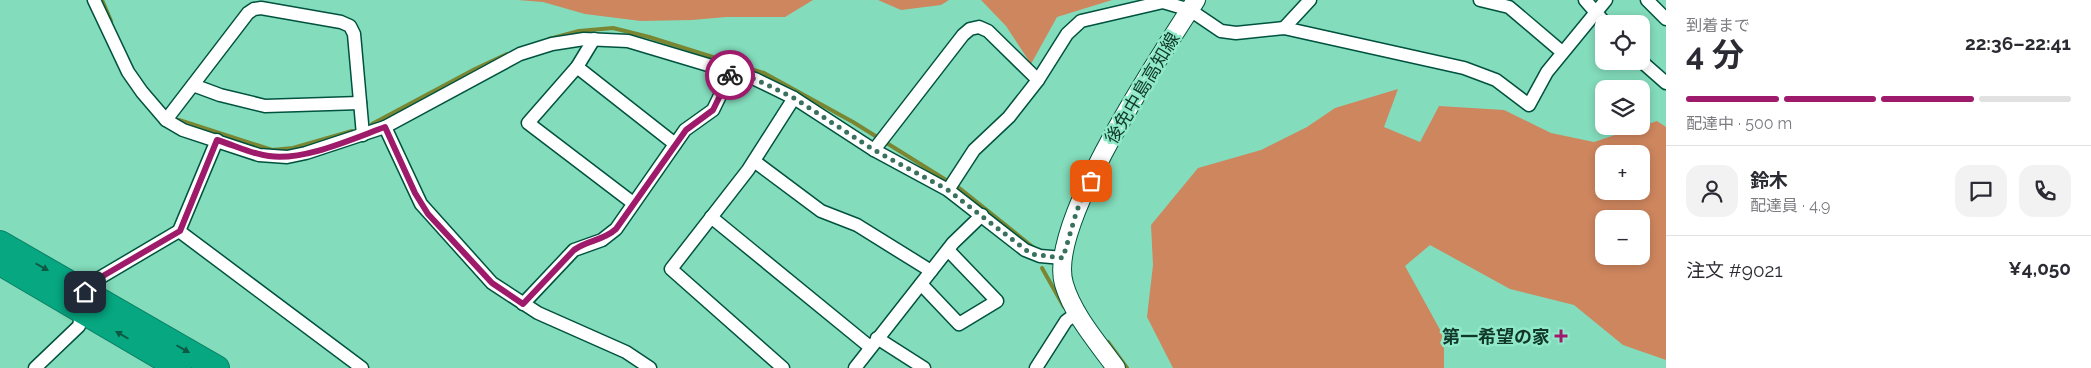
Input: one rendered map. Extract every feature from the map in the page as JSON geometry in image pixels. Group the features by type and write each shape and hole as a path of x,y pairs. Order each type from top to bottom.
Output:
{"highway":[{"path":"0,243 179,368"},
{"path":"0,264 83,302 217,368"}],"main road":[{"name":"後免中島高知線","path":"1116,368 1078,312 1064,284 1063,258 1077,210 1105,152 1144,82 1193,5"}],"street":[{"path":"94,0 128,72 166,120 183,130 259,154 287,157 313,151 385,127 520,54 552,44 594,39 640,43 755,79 794,98 948,190 1031,254 1063,258"},
{"path":"1284,28 1310,0"},
{"path":"1480,0 1509,7 1562,52"},
{"path":"1585,0 1598,15"},
{"path":"948,190 974,150 1009,117 1038,80 1066,34 1081,21 1162,2 1193,5 1221,31 1236,33 1284,28 1481,73 1496,80 1528,105 1562,52 1606,0"},
{"path":"1647,0 1666,20"},
{"path":"166,120 248,13 254,9 262,8 341,22 350,26 354,34 362,135"},
{"path":"876,147 962,36 970,29 979,26 988,31 1038,80"},
{"path":"594,39 576,67 528,123 633,203"},
{"path":"576,67 675,144"},
{"path":"1650,69 1666,83"},
{"path":"523,304 574,250 582,245 602,240 612,233 689,126 713,110 732,71"},
{"path":"193,85 220,95 265,106 360,103"},
{"path":"783,368 671,269 754,161 794,98"},
{"path":"385,127 418,199 428,214 492,283 523,304 571,330 626,352 650,368"},
{"path":"35,368 79,326 83,302 96,280 180,231 217,140"},
{"path":"754,161 821,211 857,225 931,271"},
{"path":"854,368 948,250 982,215"},
{"path":"711,218 873,342 924,368"},
{"path":"180,231 362,368"},
{"path":"921,284 959,324 997,301 948,250"},
{"path":"1036,368 1066,321 1078,312"}],"shaded area":[{"path":"518,0 813,0 785,17 726,17 641,21 585,14 543,2"},
{"path":"878,0 949,0 941,5 901,10"},
{"path":"981,0 1112,0 1057,17 1031,64 1006,26"},
{"path":"1398,89 1384,127 1420,142 1439,106 1504,110 1551,133 1594,142 1615,135 1650,135 1650,123 1657,121 1666,127 1666,360 1623,345 1574,305 1510,289 1430,245 1405,266 1444,337 1444,368 1173,368 1147,317 1153,265 1151,225 1198,168 1261,150 1307,127 1335,108"}],"waterway":[{"path":"102,0 111,21"},
{"path":"549,39 579,31 613,28 649,37 764,73 853,122 946,180"},
{"path":"372,124 507,54"},
{"path":"179,120 272,150 293,148 352,131"},
{"path":"958,187 1034,248"},
{"path":"1042,268 1064,307"},
{"path":"1104,341 1108,342 1127,368"}],"way so far":[{"path":"730,75 732,71 755,79 794,98 874,150 948,190 1031,254 1063,258 1068,234 1091,181"}],"place":[{"name":"第一希望の家","path":"1561,336"}],"route":[{"path":"85,292 96,280 180,231 217,140 270,157 287,157 326,147 385,127 415,193 428,214 492,283 523,304 574,250 582,245 602,240 616,229 689,126 713,110 730,75"}]}
